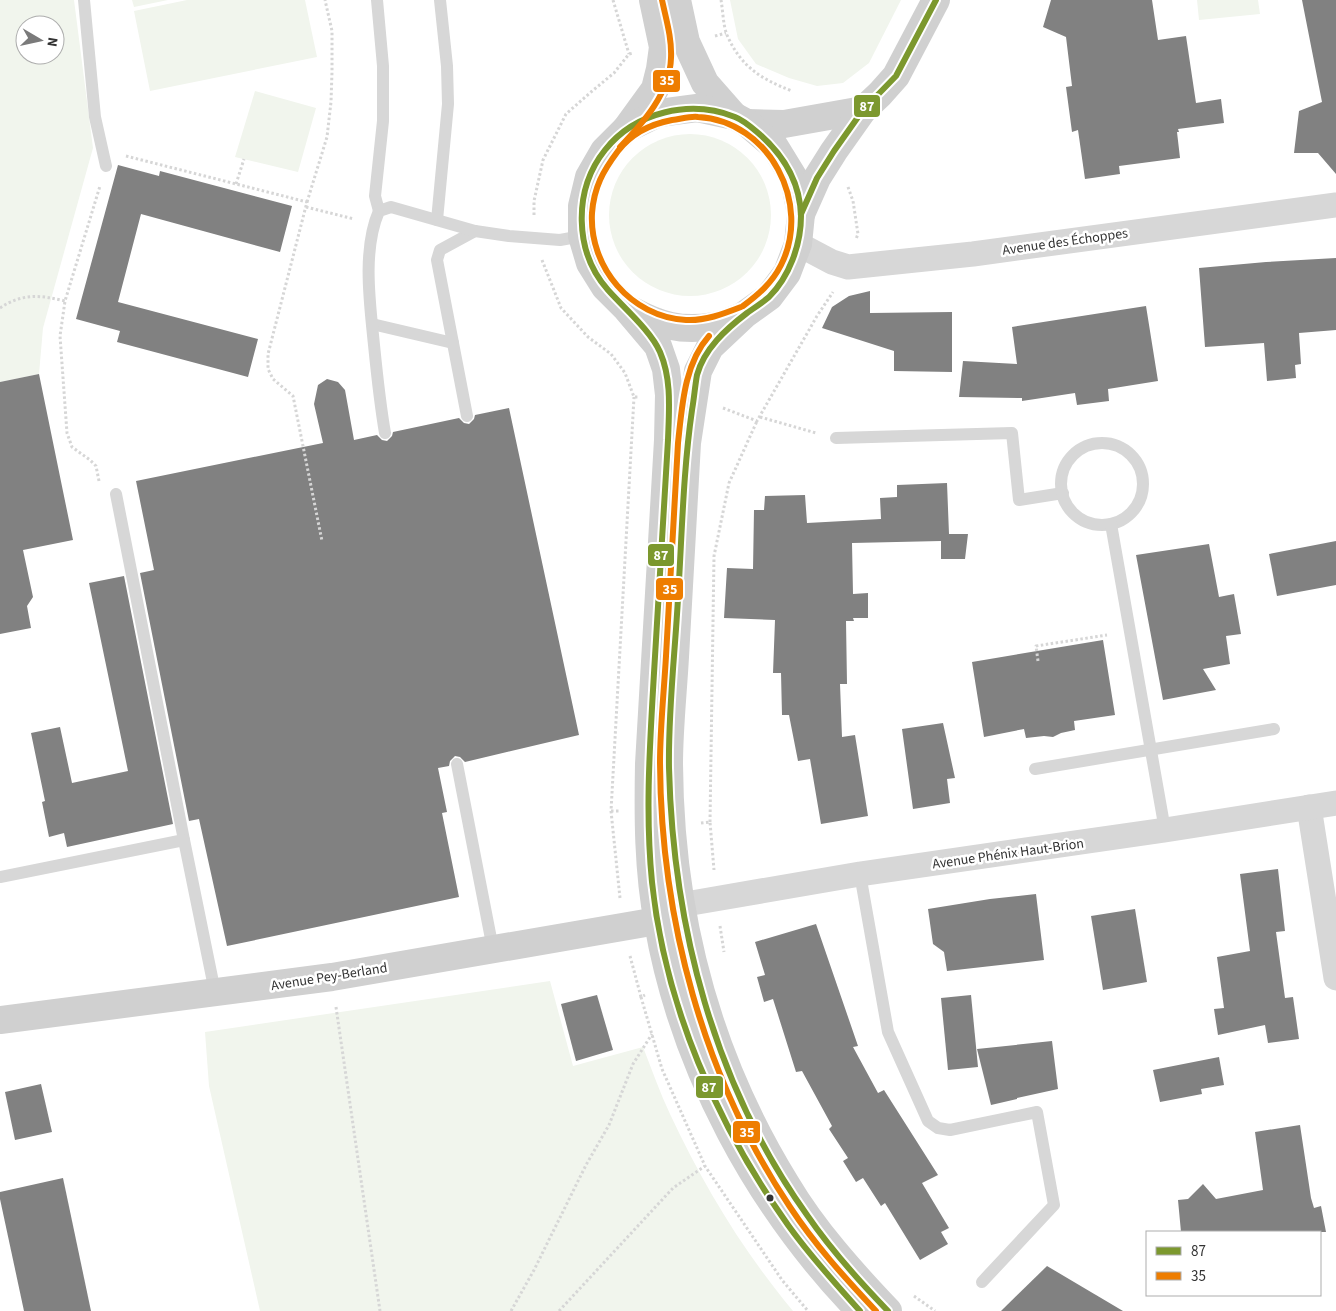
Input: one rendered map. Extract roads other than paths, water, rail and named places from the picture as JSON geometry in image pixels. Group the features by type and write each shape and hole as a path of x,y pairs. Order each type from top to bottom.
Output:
{"main road":[{"path":"653,0 675,44 705,83 741,120 775,147 794,178 801,214 798,244 787,272 769,296 744,315 710,347 698,371 681,396 668,440 649,764 648,809 651,866 657,921 672,986 692,1045 716,1102 745,1158 778,1210 810,1254 860,1311"},
{"path":"676,0 675,44 660,69 654,89 626,129 604,151 589,177 582,206 582,236 590,263 605,287 625,307 658,346 666,368 681,396 687,443 669,763 672,834 680,905 689,952 716,1042 733,1085 758,1136 787,1186 819,1232 855,1277 888,1311"},
{"path":"801,214 817,178 834,151 863,110 896,76 936,0"},
{"path":"626,129 659,113 697,108 741,120 784,124 863,110"},
{"path":"625,307 653,322 684,329 715,326 744,315"},
{"name":"Avenue Pey-Berland","path":"0,1020 332,977 657,921"}],"street":[{"name":"Avenue des Échoppes","path":"798,244 832,262 848,267 973,254 1336,205"},
{"name":"Avenue Phénix Haut-Brion","path":"680,905 860,874 1165,830 1336,802"},
{"path":"1309,807 1336,978"}],"lane":[{"path":"84,0 95,117 106,166"},
{"path":"377,0 383,75 384,121 375,196 379,211 374,222 368,278 380,406 385,433"},
{"path":"437,220 448,104 447,66 440,0"},
{"path":"379,211 391,207 475,230 536,239 560,240 582,236"},
{"path":"467,416 437,260 440,250 475,230"},
{"path":"372,324 453,343"},
{"path":"836,438 1012,433 1019,500 1062,493"},
{"path":"1105,443 1118,446 1130,454 1138,464 1143,478 1143,491 1138,504 1130,515 1119,523 1106,526 1092,525 1080,519 1070,510 1062,493 1063,472 1069,460 1079,450 1091,444 1105,443"},
{"path":"116,494 215,992"},
{"path":"1111,524 1165,830"},
{"path":"1035,769 1274,729"},
{"path":"457,764 493,949"},
{"path":"0,877 184,840"},
{"path":"860,874 888,1032 928,1121 938,1128 950,1130 1037,1112 1054,1205 982,1282"}]}
